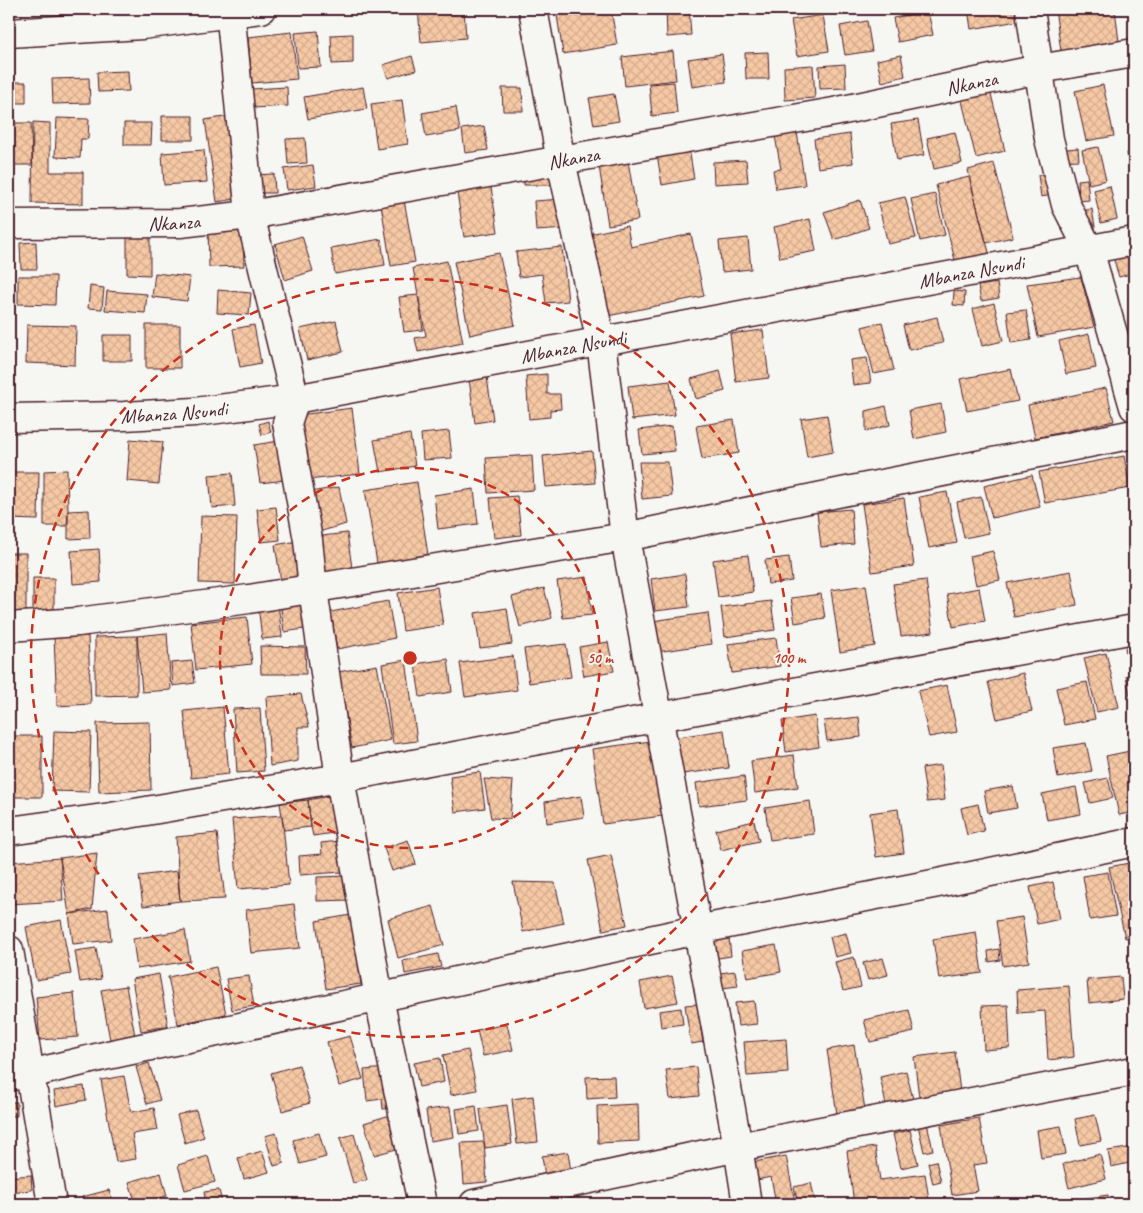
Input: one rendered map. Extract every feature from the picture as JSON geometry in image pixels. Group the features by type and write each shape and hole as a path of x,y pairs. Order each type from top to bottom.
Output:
{"street":[{"path":"9,33 142,25 230,11 261,9"},
{"path":"533,9 561,161 601,342 625,537 747,1204"},
{"path":"1030,9 1049,139 1066,205 1089,250 1134,407"},
{"path":"230,11 250,215 295,399 287,422 308,540 313,589 340,778 379,998 422,1204"},
{"name":"Nkanza","path":"9,224 180,223 250,215 824,114 1039,70 1134,53"},
{"name":"Mbanza Nsundi","path":"9,418 124,416 195,412 295,399 1134,241"},
{"path":"9,627 78,622 249,599 625,537 1134,434"},
{"path":"9,830 111,817 340,778 659,716 1134,629"},
{"path":"19,1075 697,930 938,883 1134,842"},
{"path":"9,950 19,1075 52,1204"},
{"path":"474,1204 738,1147 1134,1071"}],"building":[{"path":"418,9 464,9 466,38 421,42"},
{"path":"556,9 611,9 617,45 563,54"},
{"path":"666,9 689,9 691,35 667,37"},
{"path":"968,9 1016,9 1018,21 971,29"},
{"path":"1055,9 1115,9 1119,42 1061,51"},
{"path":"928,11 933,35 898,42 893,18"},
{"path":"823,15 829,51 797,56 791,20"},
{"path":"867,21 872,51 845,55 840,26"},
{"path":"318,31 321,67 298,68 295,33"},
{"path":"292,32 297,79 252,83 248,37"},
{"path":"353,34 353,63 332,64 331,35"},
{"path":"673,51 676,80 625,86 622,57"},
{"path":"768,52 769,79 746,79 745,53"},
{"path":"722,54 726,82 692,87 688,59"},
{"path":"901,55 905,76 882,82 877,60"},
{"path":"412,56 416,70 388,78 383,65"},
{"path":"845,64 846,88 820,89 819,66"},
{"path":"813,65 815,98 785,100 784,67"},
{"path":"128,71 129,91 98,92 97,72"},
{"path":"89,78 90,103 53,104 52,79"},
{"path":"9,82 26,82 26,103 9,103"},
{"path":"674,82 677,113 652,116 649,84"},
{"path":"1103,85 1114,136 1086,141 1075,91"},
{"path":"287,87 288,106 253,108 252,89"},
{"path":"363,87 367,109 308,119 304,97"},
{"path":"502,88 522,88 523,111 503,111"},
{"path":"990,90 1005,151 976,158 961,97"},
{"path":"614,94 619,121 594,125 589,98"},
{"path":"402,100 408,144 377,149 371,104"},
{"path":"456,107 460,131 426,137 422,113"},
{"path":"162,116 193,116 193,140 162,140"},
{"path":"230,116 242,198 217,202 205,120"},
{"path":"57,118 89,119 88,139 81,139 80,158 55,157"},
{"path":"918,120 924,155 897,160 891,124"},
{"path":"33,122 50,123 50,172 83,172 83,204 32,203"},
{"path":"9,123 31,123 32,165 9,165"},
{"path":"124,123 152,123 151,145 124,145"},
{"path":"484,126 488,150 465,153 462,129"},
{"path":"797,132 805,185 776,189 773,170 781,169 775,136"},
{"path":"955,132 962,163 934,169 927,138"},
{"path":"850,134 853,163 818,168 814,139"},
{"path":"305,138 307,163 288,164 286,139"},
{"path":"688,142 694,179 662,185 656,148"},
{"path":"1098,147 1106,180 1089,184 1082,150"},
{"path":"1078,148 1079,160 1057,161 1056,150"},
{"path":"204,150 207,182 164,185 162,153"},
{"path":"1134,152 1134,187 1127,153"},
{"path":"746,160 748,182 714,184 713,162"},
{"path":"628,161 638,220 608,225 599,166"},
{"path":"994,163 1013,237 986,243 968,170"},
{"path":"313,165 316,186 287,190 284,169"},
{"path":"524,169 557,169 557,185 524,185"},
{"path":"274,174 275,193 252,193 251,175"},
{"path":"1049,174 1052,195 1041,197 1038,175"},
{"path":"969,177 990,256 956,264 936,185"},
{"path":"1087,179 1089,200 1079,201 1078,180"},
{"path":"490,181 498,232 464,237 456,186"},
{"path":"1110,186 1117,219 1101,223 1094,190"},
{"path":"403,194 415,262 391,266 380,198"},
{"path":"935,194 945,235 920,241 911,199"},
{"path":"905,197 916,238 888,244 878,203"},
{"path":"563,199 566,229 536,231 534,201"},
{"path":"860,200 869,228 834,240 824,212"},
{"path":"1092,209 1096,233 1075,238 1071,213"},
{"path":"810,219 816,251 780,258 774,227"},
{"path":"243,225 244,266 209,267 208,226"},
{"path":"627,226 631,247 691,234 704,296 603,317 585,235"},
{"path":"127,230 150,230 150,275 127,274"},
{"path":"302,236 313,271 285,280 275,244"},
{"path":"748,238 751,269 722,272 719,241"},
{"path":"381,239 385,265 335,274 331,248"},
{"path":"36,242 37,269 21,269 20,243"},
{"path":"1134,244 1134,273 1119,277 1111,250"},
{"path":"562,247 568,301 546,303 542,274 519,277 516,252"},
{"path":"499,253 515,325 470,335 454,262"},
{"path":"447,261 463,343 418,352 415,338 426,336 413,268"},
{"path":"155,273 190,277 187,301 152,297"},
{"path":"18,276 56,276 55,305 18,304"},
{"path":"1081,277 1094,327 1038,337 1027,284"},
{"path":"997,283 999,298 981,301 978,286"},
{"path":"90,286 104,288 102,309 88,308"},
{"path":"218,290 251,293 249,315 217,313"},
{"path":"107,291 147,294 145,313 105,310"},
{"path":"954,291 965,292 964,306 953,305"},
{"path":"418,295 423,330 404,332 399,297"},
{"path":"994,303 1003,341 982,346 973,309"},
{"path":"1026,310 1031,340 1011,343 1007,312"},
{"path":"937,317 943,343 909,350 903,325"},
{"path":"336,321 343,352 307,360 300,329"},
{"path":"882,322 894,370 874,374 862,327"},
{"path":"27,325 76,326 75,365 26,363"},
{"path":"146,325 180,325 180,368 146,368"},
{"path":"254,325 261,363 240,367 233,329"},
{"path":"763,330 769,378 736,382 730,334"},
{"path":"1089,334 1096,368 1066,374 1059,341"},
{"path":"103,335 132,335 132,361 103,361"},
{"path":"867,358 871,383 853,385 850,360"},
{"path":"1011,369 1018,401 967,411 960,379"},
{"path":"720,371 725,391 696,399 691,379"},
{"path":"547,374 547,394 560,394 561,409 550,410 550,417 529,419 526,376"},
{"path":"487,377 493,420 475,423 469,379"},
{"path":"670,381 675,415 632,420 628,386"},
{"path":"1106,388 1114,421 1035,438 1028,405"},
{"path":"941,404 946,432 914,439 909,410"},
{"path":"886,406 890,425 866,431 866,411"},
{"path":"352,408 360,474 308,480 300,415"},
{"path":"827,415 833,452 807,457 801,419"},
{"path":"734,420 739,453 702,459 696,426"},
{"path":"268,421 271,432 262,435 259,424"},
{"path":"672,426 675,451 642,454 639,430"},
{"path":"449,431 452,458 423,460 421,434"},
{"path":"410,434 415,466 380,472 374,440"},
{"path":"130,439 163,442 159,484 127,481"},
{"path":"279,441 285,480 260,483 254,445"},
{"path":"592,451 595,483 546,487 543,456"},
{"path":"532,455 534,490 488,493 486,458"},
{"path":"1124,456 1130,488 1045,503 1039,472"},
{"path":"639,462 668,462 672,496 642,499"},
{"path":"67,470 67,526 44,526 44,471"},
{"path":"9,472 39,472 38,520 9,519"},
{"path":"232,473 235,506 212,508 209,475"},
{"path":"1032,475 1040,507 992,518 984,486"},
{"path":"417,482 428,555 377,563 365,490"},
{"path":"339,487 346,524 315,533 305,493"},
{"path":"474,489 478,524 438,529 434,495"},
{"path":"947,492 957,543 929,548 919,497"},
{"path":"517,496 521,535 494,538 490,498"},
{"path":"981,497 989,533 964,538 957,502"},
{"path":"904,498 914,566 872,572 862,504"},
{"path":"276,507 280,540 261,542 257,509"},
{"path":"851,509 854,544 821,547 817,512"},
{"path":"89,510 90,538 68,539 68,511"},
{"path":"201,516 237,517 235,584 199,583"},
{"path":"347,533 352,568 319,573 314,537"},
{"path":"303,540 309,577 281,581 275,545"},
{"path":"99,549 101,582 73,584 71,551"},
{"path":"993,551 1000,580 976,585 970,556"},
{"path":"9,553 26,553 26,617 9,617"},
{"path":"748,555 753,592 718,597 713,560"},
{"path":"789,557 792,581 768,584 765,560"},
{"path":"1071,571 1077,605 1014,617 1007,583"},
{"path":"685,574 689,607 655,611 651,579"},
{"path":"587,577 592,615 563,618 557,581"},
{"path":"33,578 54,578 54,614 33,614"},
{"path":"926,580 933,632 901,636 893,584"},
{"path":"866,585 875,646 840,652 831,590"},
{"path":"437,587 443,625 403,631 398,593"},
{"path":"544,588 552,618 520,627 512,597"},
{"path":"979,588 985,621 953,627 947,594"},
{"path":"821,594 825,618 795,623 791,598"},
{"path":"300,598 304,629 284,632 280,601"},
{"path":"388,601 395,638 337,649 331,612"},
{"path":"771,601 775,630 725,637 721,607"},
{"path":"278,603 282,637 262,639 258,605"},
{"path":"507,608 512,644 480,648 475,613"},
{"path":"708,613 712,644 656,652 652,621"},
{"path":"247,617 252,664 196,670 191,623"},
{"path":"167,633 171,690 142,692 137,636"},
{"path":"88,636 91,704 57,706 54,637"},
{"path":"137,636 137,695 95,696 95,637"},
{"path":"776,638 780,666 732,673 728,644"},
{"path":"608,642 614,671 584,676 579,647"},
{"path":"566,644 571,677 529,683 524,649"},
{"path":"260,646 305,647 306,674 261,674"},
{"path":"1134,646 1134,666 1129,667 1125,648"},
{"path":"1106,653 1119,707 1097,712 1084,658"},
{"path":"513,656 517,690 465,697 460,663"},
{"path":"448,659 452,692 420,697 415,664"},
{"path":"406,660 417,741 393,744 382,664"},
{"path":"192,661 195,683 173,686 171,663"},
{"path":"377,665 391,740 352,748 338,672"},
{"path":"1023,673 1032,711 997,719 988,682"},
{"path":"1134,675 1134,711 1133,711 1126,676"},
{"path":"1087,682 1095,719 1064,725 1056,688"},
{"path":"947,685 957,732 929,737 918,691"},
{"path":"301,694 309,727 298,727 298,761 270,766 266,697"},
{"path":"223,707 229,774 191,778 184,711"},
{"path":"260,708 264,771 237,773 233,709"},
{"path":"815,716 819,747 786,752 782,721"},
{"path":"859,717 861,737 827,741 824,721"},
{"path":"150,722 151,790 99,792 97,723"},
{"path":"724,730 729,768 682,774 677,737"},
{"path":"54,731 91,732 89,792 52,791"},
{"path":"9,736 42,736 42,797 9,797"},
{"path":"651,741 662,816 603,824 592,749"},
{"path":"1086,743 1092,771 1058,778 1053,748"},
{"path":"1130,751 1134,769 1134,812 1119,815 1106,756"},
{"path":"794,755 798,787 755,793 751,761"},
{"path":"941,765 945,800 927,802 922,768"},
{"path":"480,772 485,808 455,812 450,776"},
{"path":"744,776 747,800 699,806 696,783"},
{"path":"1108,778 1113,798 1090,803 1085,783"},
{"path":"484,779 513,781 510,819 491,818"},
{"path":"1013,786 1017,808 988,813 984,791"},
{"path":"1076,787 1081,814 1047,820 1042,794"},
{"path":"334,795 340,832 313,836 308,800"},
{"path":"581,796 584,817 547,823 545,802"},
{"path":"308,800 311,827 284,830 280,803"},
{"path":"810,801 814,834 770,840 765,808"},
{"path":"978,804 984,831 967,835 961,808"},
{"path":"898,809 904,853 876,857 870,813"},
{"path":"282,815 289,885 238,889 232,819"},
{"path":"754,821 759,841 721,850 716,830"},
{"path":"217,833 225,899 180,901 176,837"},
{"path":"408,840 416,864 392,871 384,848"},
{"path":"339,841 342,872 300,875 299,856 322,854 321,843"},
{"path":"97,853 92,909 69,914 60,858"},
{"path":"611,855 627,925 603,930 588,860"},
{"path":"60,858 63,901 9,904 9,862"},
{"path":"1134,862 1134,936 1125,938 1109,867"},
{"path":"177,871 180,901 143,906 139,876"},
{"path":"1108,872 1116,916 1090,920 1083,876"},
{"path":"349,876 350,900 317,901 317,877"},
{"path":"513,882 555,883 564,923 523,932"},
{"path":"1053,882 1060,919 1037,924 1030,887"},
{"path":"294,904 300,948 251,953 246,910"},
{"path":"433,906 444,945 398,958 388,919"},
{"path":"108,909 111,940 73,944 69,914"},
{"path":"351,915 361,984 326,989 316,921"},
{"path":"1022,917 1029,962 1003,966 996,921"},
{"path":"61,920 71,974 36,980 26,927"},
{"path":"185,930 190,961 137,969 133,939"},
{"path":"976,932 982,973 939,979 933,939"},
{"path":"846,933 851,953 835,957 830,937"},
{"path":"729,938 731,956 712,959 710,940"},
{"path":"776,945 781,972 747,978 742,951"},
{"path":"96,948 101,979 80,982 75,951"},
{"path":"999,949 1000,960 989,962 988,951"},
{"path":"438,954 441,967 405,974 403,961"},
{"path":"854,957 861,987 843,991 835,962"},
{"path":"883,958 888,975 868,980 863,963"},
{"path":"216,967 226,1014 178,1024 168,977"},
{"path":"735,971 738,986 722,988 720,973"},
{"path":"159,974 168,1026 141,1031 132,979"},
{"path":"249,976 254,1006 232,1010 226,979"},
{"path":"672,976 678,1002 644,1008 640,982"},
{"path":"1121,977 1123,999 1089,1003 1087,980"},
{"path":"126,986 135,1036 110,1040 101,990"},
{"path":"1069,986 1074,1057 1048,1060 1045,1011 1018,1013 1017,990"},
{"path":"74,993 78,1037 40,1040 36,997"},
{"path":"754,1001 757,1024 738,1026 735,1003"},
{"path":"697,1004 703,1042 691,1044 685,1005"},
{"path":"1008,1005 1010,1048 984,1050 982,1006"},
{"path":"681,1008 683,1024 661,1027 659,1011"},
{"path":"909,1010 914,1032 870,1042 864,1020"},
{"path":"507,1024 513,1050 483,1056 477,1030"},
{"path":"350,1036 363,1079 339,1086 327,1042"},
{"path":"786,1039 788,1073 747,1076 744,1042"},
{"path":"854,1045 865,1109 837,1114 827,1050"},
{"path":"468,1050 477,1090 451,1095 443,1055"},
{"path":"955,1052 960,1092 919,1097 914,1057"},
{"path":"440,1058 444,1082 419,1087 414,1063"},
{"path":"149,1063 160,1100 147,1104 136,1067"},
{"path":"299,1065 310,1103 282,1111 271,1073"},
{"path":"696,1067 699,1096 670,1099 666,1070"},
{"path":"387,1068 391,1108 383,1109 382,1099 367,1101 364,1070"},
{"path":"906,1071 913,1099 886,1105 880,1077"},
{"path":"124,1076 131,1112 154,1108 158,1130 132,1134 136,1159 116,1162 101,1080"},
{"path":"614,1076 615,1097 587,1099 586,1077"},
{"path":"84,1086 86,1100 56,1106 54,1091"},
{"path":"533,1096 538,1142 517,1144 512,1099"},
{"path":"9,1102 17,1102 17,1116 9,1116"},
{"path":"638,1104 639,1141 598,1143 597,1106"},
{"path":"507,1105 512,1144 485,1148 480,1109"},
{"path":"476,1106 479,1131 459,1134 456,1109"},
{"path":"450,1107 454,1137 430,1141 426,1110"},
{"path":"196,1110 204,1137 185,1143 177,1115"},
{"path":"390,1115 400,1148 374,1155 364,1123"},
{"path":"1095,1115 1101,1141 1080,1145 1075,1119"},
{"path":"979,1118 987,1163 973,1165 978,1191 952,1195 941,1125"},
{"path":"927,1123 933,1150 924,1152 918,1125"},
{"path":"1061,1126 1066,1154 1041,1158 1037,1130"},
{"path":"910,1130 918,1164 901,1168 893,1134"},
{"path":"276,1133 284,1163 274,1166 265,1136"},
{"path":"319,1133 326,1157 300,1164 293,1140"},
{"path":"354,1134 367,1180 353,1183 340,1138"},
{"path":"484,1142 487,1182 464,1184 461,1143"},
{"path":"875,1147 880,1180 925,1174 929,1200 894,1204 854,1204 847,1151"},
{"path":"1134,1147 1134,1162 1111,1167 1108,1151"},
{"path":"262,1151 269,1172 244,1179 238,1158"},
{"path":"568,1152 571,1172 545,1176 542,1156"},
{"path":"1100,1154 1106,1179 1069,1188 1063,1164"},
{"path":"208,1156 215,1182 185,1190 178,1165"},
{"path":"786,1156 795,1202 776,1204 771,1177 752,1181 749,1163"},
{"path":"936,1161 941,1182 933,1184 928,1163"},
{"path":"161,1173 167,1196 136,1204 129,1182"},
{"path":"31,1175 32,1190 9,1192 9,1177"},
{"path":"811,1183 816,1204 798,1204 794,1187"},
{"path":"109,1190 113,1204 84,1204 82,1197"},
{"path":"219,1190 222,1203 206,1204 204,1192"},
{"path":"1108,1195 1109,1204 1053,1204 1053,1203"}]}
